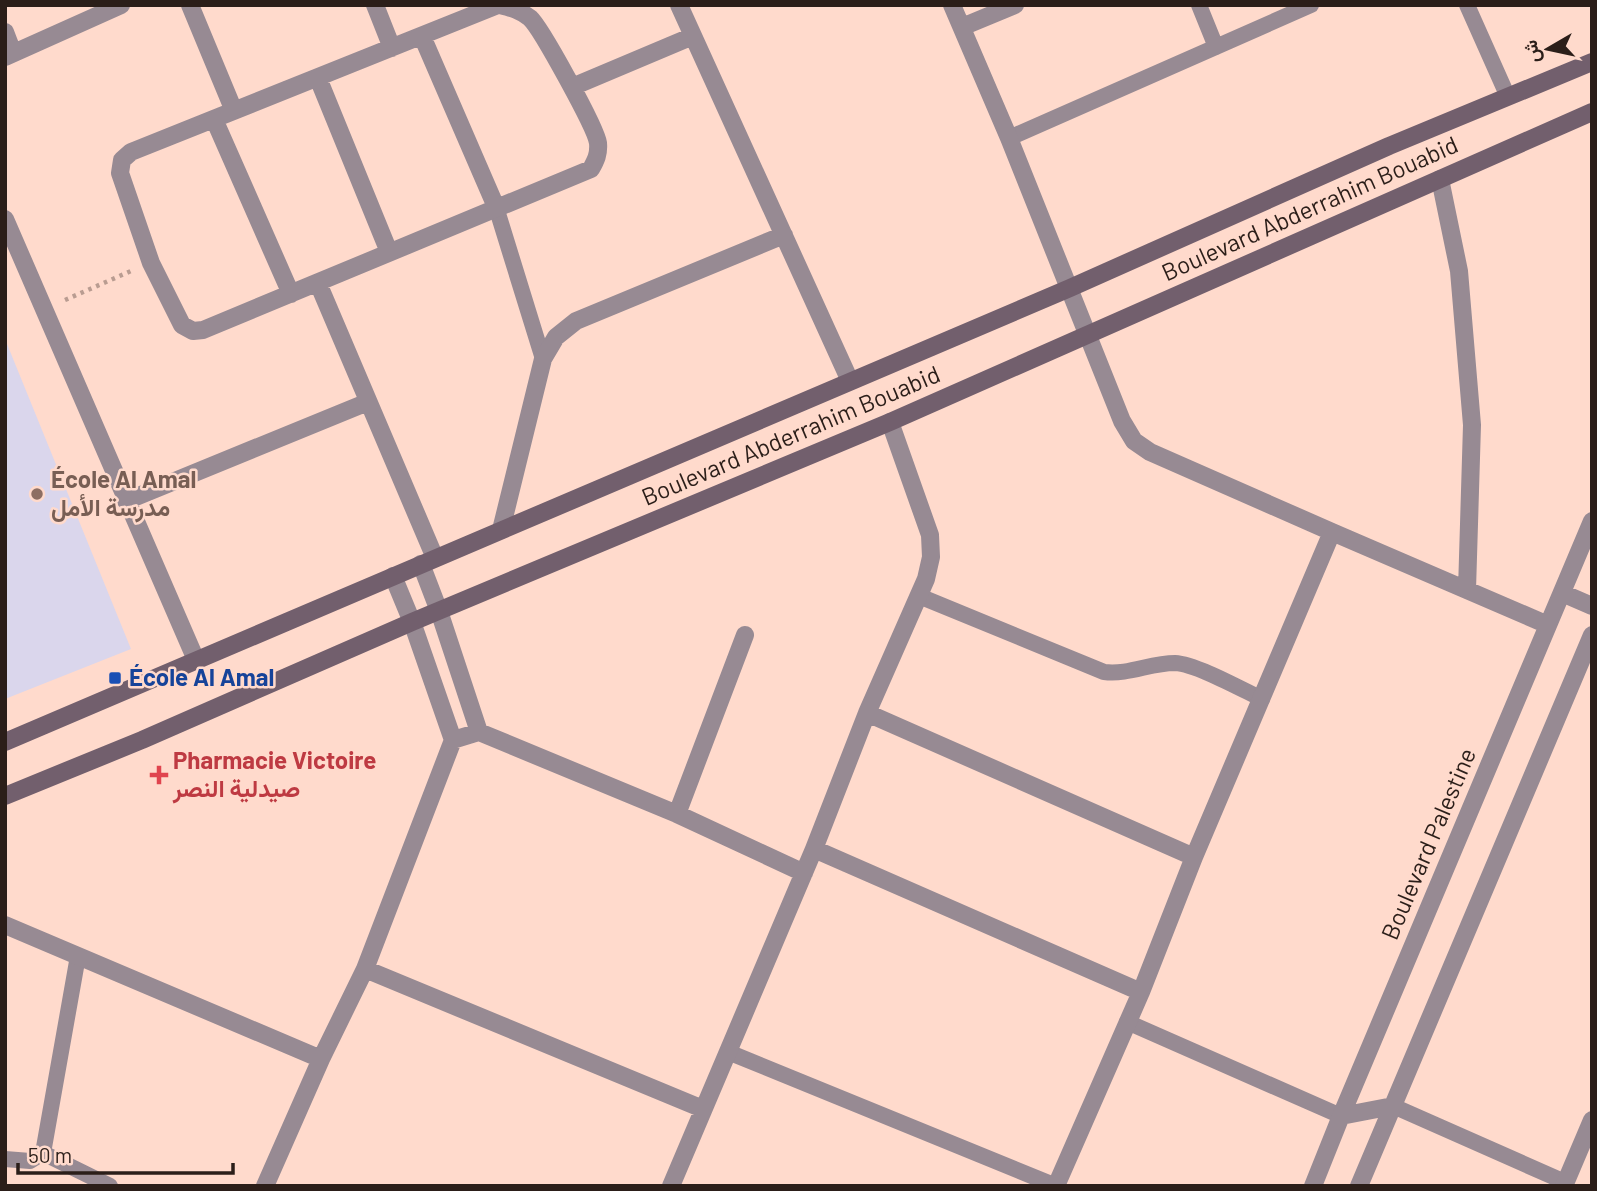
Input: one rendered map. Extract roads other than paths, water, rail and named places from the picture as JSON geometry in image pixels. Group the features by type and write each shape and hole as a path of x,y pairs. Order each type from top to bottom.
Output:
{"main road":[{"name":"Boulevard Abderrahim Bouabid","path":"5,742 1070,288 1388,146 1592,62"},
{"name":"Boulevard Abderrahim Bouabid","path":"5,796 890,422 1592,112"}],"street":[{"path":"5,32 9,55 121,5"},
{"path":"190,5 234,111"},
{"path":"374,5 392,48"},
{"path":"499,5 517,9 533,20 572,87 598,140 598,156 590,169 203,330 193,331 183,325 151,263 120,173 122,160 131,152 234,111 499,5"},
{"path":"679,5 850,381"},
{"path":"952,5 1009,138 1122,421 1135,441 1150,452 1548,625"},
{"path":"962,27 1014,5"},
{"path":"422,36 496,207"},
{"path":"572,87 693,36"},
{"path":"318,78 389,252"},
{"path":"214,119 291,294"},
{"path":"1440,179 1459,271 1472,425 1467,590"},
{"path":"5,219 196,660"},
{"path":"501,530 544,359 555,337 576,321 784,235"},
{"path":"318,283 368,402 428,561 439,611 480,732"},
{"path":"126,501 368,402"},
{"path":"671,1186 814,849 867,712 919,596 931,557 930,535 890,422"},
{"name":"Boulevard Palestine","path":"1313,1186 1592,521"},
{"path":"1056,1186 1141,992 1194,857 1332,533"},
{"path":"265,1186 321,1059 365,969 453,740 393,576"},
{"path":"1562,593 1592,606"},
{"path":"677,814 744,635"},
{"path":"1359,1186 1592,635"},
{"path":"867,712 1194,857"},
{"path":"453,740 480,732 677,814 804,873"},
{"path":"814,849 1141,992"},
{"path":"5,925 321,1059"},
{"path":"365,969 703,1109"},
{"path":"1341,1116 1393,1106"},
{"path":"1564,1184 1592,1120"}],"lane":[{"path":"1199,5 1216,47"},
{"path":"1009,138 1311,5"},
{"path":"1467,5 1508,97"},
{"path":"496,207 544,359"},
{"path":"919,596 1104,672 1118,674 1177,663 1190,666 1262,699"},
{"path":"5,1159 30,1161 43,1153 78,956"},
{"path":"1128,1022 1341,1116"},
{"path":"728,1052 1056,1186"},
{"path":"1393,1106 1564,1184"},
{"path":"43,1153 110,1186"}],"place":[{"name":"École Al Amal مدرسة الأمل","path":"37,494"},
{"name":"École Al Amal","path":"115,678"},
{"name":"Pharmacie Victoire صيدلية النصر","path":"159,775"}]}
